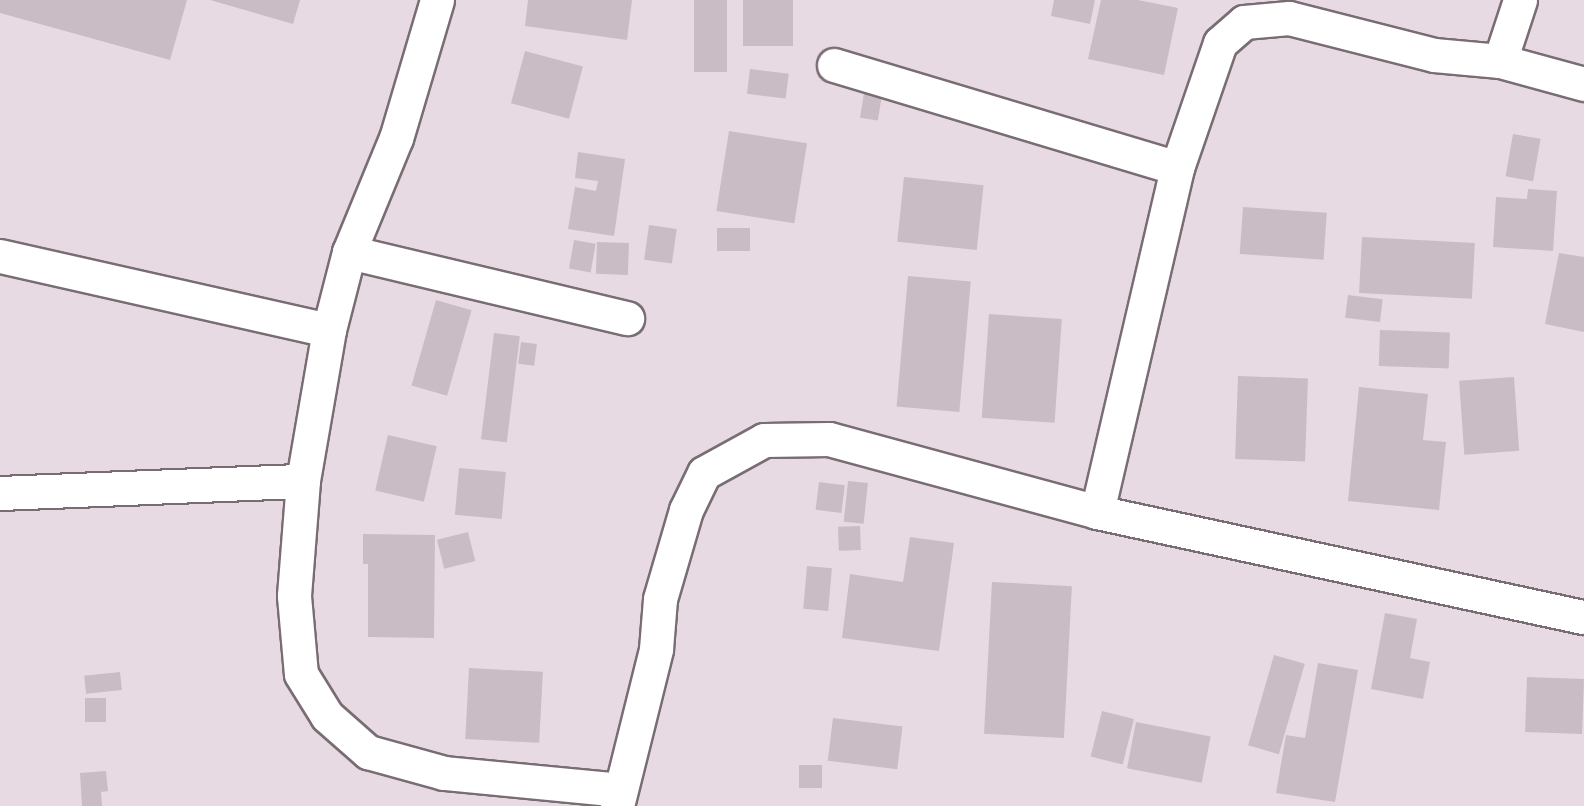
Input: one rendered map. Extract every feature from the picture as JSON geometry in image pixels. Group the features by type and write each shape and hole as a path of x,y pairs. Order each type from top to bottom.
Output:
{"street":[{"path":"437,0 396,138 349,252 329,330 303,481 294,596 301,674 327,716 368,752 444,773 618,798 645,700 670,558 704,473 765,440 830,440 1097,512 1584,617"},
{"path":"1500,61 1520,0"},
{"path":"1097,512 1177,168 1220,43 1244,22 1289,18 1434,55 1500,61 1584,84"},
{"path":"834,65 1177,168"},
{"path":"349,252 627,318"},
{"path":"0,256 329,330"},
{"path":"0,493 303,481"}],"building":[{"path":"0,0 187,0 170,60 0,13"},
{"path":"210,0 300,0 293,24"},
{"path":"528,0 632,0 627,40 525,26"},
{"path":"694,0 727,0 727,72 694,72"},
{"path":"743,0 793,0 793,46 743,46"},
{"path":"1054,0 1095,0 1090,24 1051,16"},
{"path":"1101,0 1138,0 1178,8 1164,75 1088,59"},
{"path":"525,51 583,67 569,119 511,103"},
{"path":"750,69 789,74 786,99 747,94"},
{"path":"864,93 882,96 878,121 860,118"},
{"path":"729,131 807,143 794,223 716,211"},
{"path":"1513,134 1541,139 1533,181 1506,176"},
{"path":"578,152 625,159 614,236 568,229 575,187 596,191 598,181 575,178"},
{"path":"904,177 984,185 977,250 897,242"},
{"path":"1528,189 1557,191 1553,251 1493,247 1496,197 1527,199"},
{"path":"1243,207 1327,213 1324,260 1240,254"},
{"path":"649,225 677,229 672,264 644,260"},
{"path":"717,228 750,228 750,251 717,251"},
{"path":"1362,237 1475,243 1472,299 1359,293"},
{"path":"574,240 596,244 591,272 569,269"},
{"path":"597,242 629,243 628,275 596,274"},
{"path":"1559,253 1584,257 1584,332 1545,324"},
{"path":"908,276 971,281 959,412 897,407"},
{"path":"1348,295 1383,299 1380,322 1345,318"},
{"path":"436,300 472,310 447,396 411,386"},
{"path":"989,314 1062,319 1055,423 982,418"},
{"path":"1380,330 1450,332 1449,368 1379,366"},
{"path":"494,333 520,336 507,442 481,439"},
{"path":"521,342 537,344 534,366 518,364"},
{"path":"1238,376 1308,378 1305,461 1235,459"},
{"path":"1514,377 1519,451 1464,455 1459,381"},
{"path":"1359,387 1428,394 1423,440 1446,442 1439,510 1348,501"},
{"path":"388,435 437,446 424,502 375,491"},
{"path":"459,468 506,472 502,519 455,515"},
{"path":"848,481 868,483 864,524 844,522"},
{"path":"819,482 845,485 841,513 816,510"},
{"path":"860,526 861,550 839,551 838,527"},
{"path":"468,532 475,561 444,569 437,540"},
{"path":"363,534 435,535 434,638 368,637 368,564 363,564"},
{"path":"910,537 954,543 939,651 842,638 850,574 903,582"},
{"path":"807,566 832,568 828,611 803,609"},
{"path":"992,582 1072,586 1064,738 984,734"},
{"path":"1385,613 1417,619 1410,658 1430,662 1423,699 1371,689"},
{"path":"1274,655 1305,664 1279,754 1248,745"},
{"path":"1318,663 1358,670 1335,802 1276,793 1286,735 1305,738"},
{"path":"469,668 543,672 539,743 465,739"},
{"path":"120,672 122,690 86,694 84,676"},
{"path":"1527,677 1584,679 1582,734 1525,732"},
{"path":"85,698 106,698 106,722 85,722"},
{"path":"1102,711 1134,719 1123,765 1091,757"},
{"path":"833,718 902,727 897,769 828,761"},
{"path":"1136,722 1211,737 1202,783 1127,768"},
{"path":"799,765 822,765 822,788 799,788"},
{"path":"106,771 108,791 101,792 102,806 82,806 80,773"}]}
